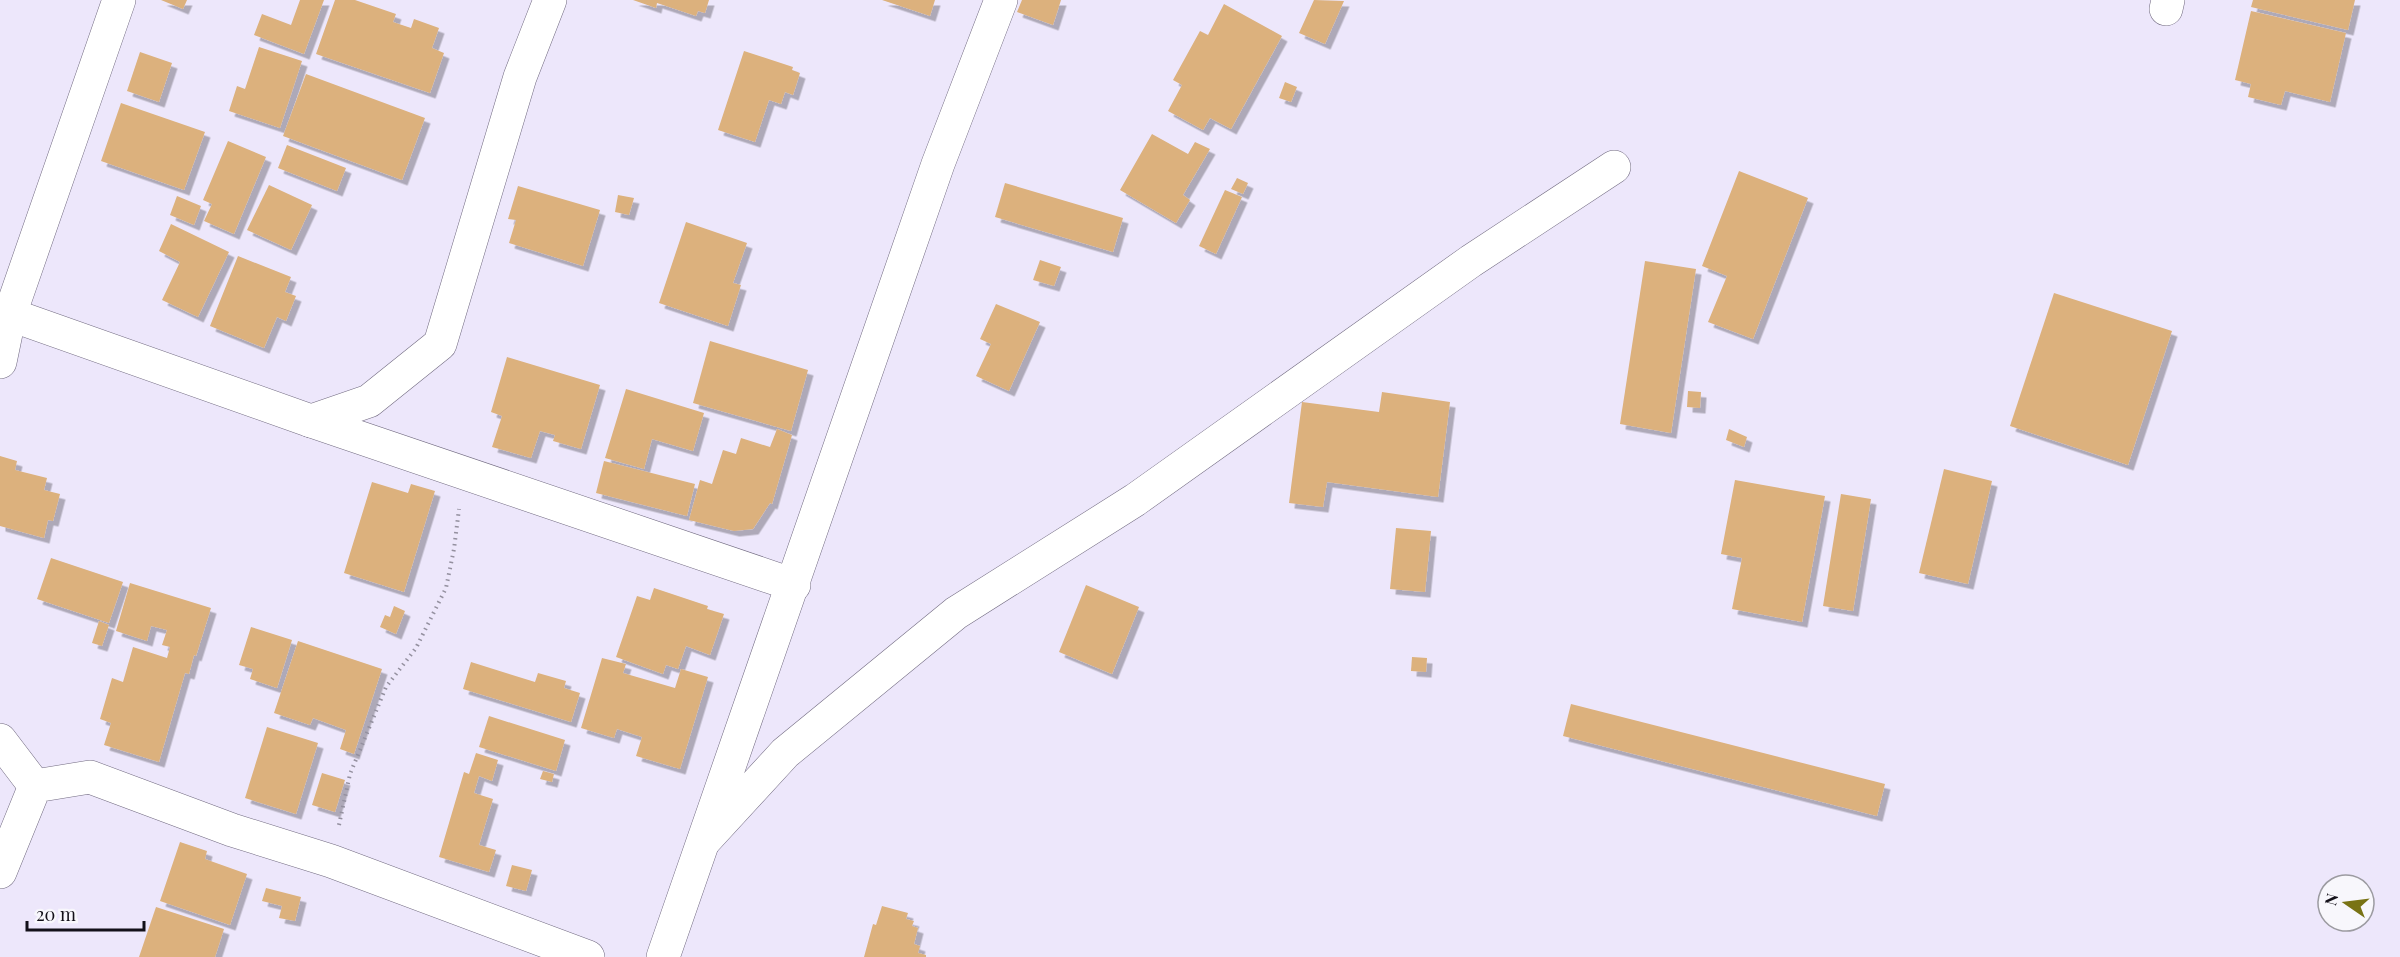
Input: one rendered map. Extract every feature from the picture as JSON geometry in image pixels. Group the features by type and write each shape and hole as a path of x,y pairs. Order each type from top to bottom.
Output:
{"street":[{"path":"0,362 5,312 119,0"},
{"path":"310,421 369,401 440,344 520,77 550,0"},
{"path":"663,957 794,585 938,164 1001,0"},
{"path":"705,840 785,753 956,613 1135,500 1471,261 1614,167"},
{"path":"5,312 310,421 794,585"},
{"path":"0,740 35,786"},
{"path":"35,786 90,777 232,830 331,861 588,957"},
{"path":"0,872 35,786"}],"path":[{"path":"331,861 350,774 386,687 416,648 446,588 454,549 459,504 438,465"}],"building":[{"path":"161,0 187,0 183,9"},
{"path":"300,0 324,0 304,54 254,35 262,14 291,25"},
{"path":"335,0 355,0 396,14 393,22 411,28 414,19 439,28 432,48 444,53 430,93 316,54"},
{"path":"633,0 709,0 705,13 698,11 696,16 657,3 656,8"},
{"path":"882,0 935,0 930,16"},
{"path":"1022,0 1061,0 1053,25 1017,12"},
{"path":"1314,0 1344,1 1325,44 1299,33"},
{"path":"2253,0 2355,0 2348,30 2251,7"},
{"path":"1224,4 1282,36 1231,129 1210,118 1203,130 1168,111 1182,85 1173,80 1200,31 1208,35"},
{"path":"2251,11 2346,33 2330,102 2285,91 2281,105 2248,97 2251,84 2235,80"},
{"path":"259,47 302,61 280,128 229,111 237,86 245,89"},
{"path":"744,51 793,67 792,70 800,73 793,95 785,92 781,104 769,100 755,142 718,130"},
{"path":"140,52 172,63 159,102 127,91"},
{"path":"306,74 425,118 402,180 283,136"},
{"path":"1285,82 1297,87 1291,102 1279,98"},
{"path":"121,103 205,132 184,190 101,161"},
{"path":"1152,134 1188,154 1195,142 1210,149 1183,195 1190,200 1176,223 1120,190"},
{"path":"228,141 266,157 234,234 204,221 212,204 203,200"},
{"path":"287,145 346,168 337,191 278,168"},
{"path":"1739,171 1808,198 1753,339 1708,322 1727,276 1702,266"},
{"path":"1237,178 1248,183 1243,194 1231,189"},
{"path":"1005,183 1123,218 1113,252 995,217"},
{"path":"269,185 312,205 291,250 247,230"},
{"path":"518,186 600,210 583,266 509,243 516,220 508,219"},
{"path":"1225,190 1242,197 1216,254 1199,246"},
{"path":"618,195 634,198 629,215 615,212"},
{"path":"177,196 201,206 194,225 170,215"},
{"path":"686,222 747,243 733,283 741,285 728,326 659,303"},
{"path":"171,224 229,252 198,317 162,300 180,262 159,251"},
{"path":"238,256 291,277 285,292 296,296 286,321 277,317 264,348 210,326"},
{"path":"1040,260 1061,267 1054,286 1033,280"},
{"path":"1645,261 1696,269 1671,433 1620,424"},
{"path":"2054,293 2172,331 2128,465 2010,426"},
{"path":"996,304 1040,322 1009,391 976,376 991,344 980,339"},
{"path":"710,341 808,370 791,431 693,403"},
{"path":"507,357 600,385 581,449 553,441 555,435 540,431 531,458 492,447 502,416 491,412"},
{"path":"626,389 704,413 693,451 652,439 644,469 605,458"},
{"path":"1688,391 1701,392 1700,408 1687,407"},
{"path":"1382,392 1450,402 1438,497 1327,482 1323,507 1289,503 1302,402 1379,412"},
{"path":"777,429 792,435 772,504 770,503 753,529 734,531 689,520 700,480 712,484 723,450 736,454 741,438 770,447"},
{"path":"1729,429 1747,437 1744,447 1726,440"},
{"path":"0,456 17,461 15,470 47,478 44,490 60,494 53,521 48,520 44,538 0,526"},
{"path":"604,461 695,484 687,516 596,493"},
{"path":"1944,469 1992,481 1968,584 1919,573"},
{"path":"1735,480 1825,496 1802,622 1732,609 1742,558 1721,554"},
{"path":"372,482 408,493 411,484 435,491 404,592 344,573"},
{"path":"1841,494 1871,499 1853,611 1823,606"},
{"path":"1396,528 1431,531 1425,592 1390,589"},
{"path":"51,558 123,582 109,623 37,599"},
{"path":"130,583 211,608 189,674 185,673 159,762 104,745 111,723 100,719 112,678 123,682 133,647 167,658 170,647 162,645 167,630 151,626 147,641 116,631"},
{"path":"1086,585 1139,607 1112,674 1059,652"},
{"path":"654,588 708,606 707,609 724,614 710,655 686,646 678,669 666,665 663,674 616,657 637,596 650,600"},
{"path":"394,606 405,611 396,634 380,627 385,615 390,617"},
{"path":"99,621 109,625 102,646 92,643"},
{"path":"251,627 292,640 277,688 250,679 253,669 239,665"},
{"path":"298,641 382,669 354,754 340,749 346,730 313,718 310,725 274,713"},
{"path":"1412,657 1427,658 1426,672 1411,671"},
{"path":"602,658 626,664 623,673 675,688 681,669 708,677 680,769 636,756 642,737 617,729 614,738 581,728"},
{"path":"471,662 535,682 538,673 566,681 564,688 580,693 571,722 463,689"},
{"path":"1571,704 1885,784 1877,816 1563,736"},
{"path":"489,716 565,740 556,771 479,747"},
{"path":"267,727 318,743 296,814 245,798"},
{"path":"476,753 498,760 492,781 479,776 474,793 493,799 479,845 496,850 489,872 439,857 464,772 469,774"},
{"path":"543,771 554,774 552,782 540,779"},
{"path":"322,773 345,780 335,812 312,805"},
{"path":"180,842 207,851 205,859 247,874 230,925 160,901"},
{"path":"512,865 532,870 526,891 506,886"},
{"path":"266,888 301,897 295,921 279,918 282,906 262,901"},
{"path":"882,906 908,913 906,919 914,921 912,926 918,928 914,944 920,946 918,953 926,957 864,957 873,924 876,925"},
{"path":"156,907 224,929 215,957 139,957"}]}
